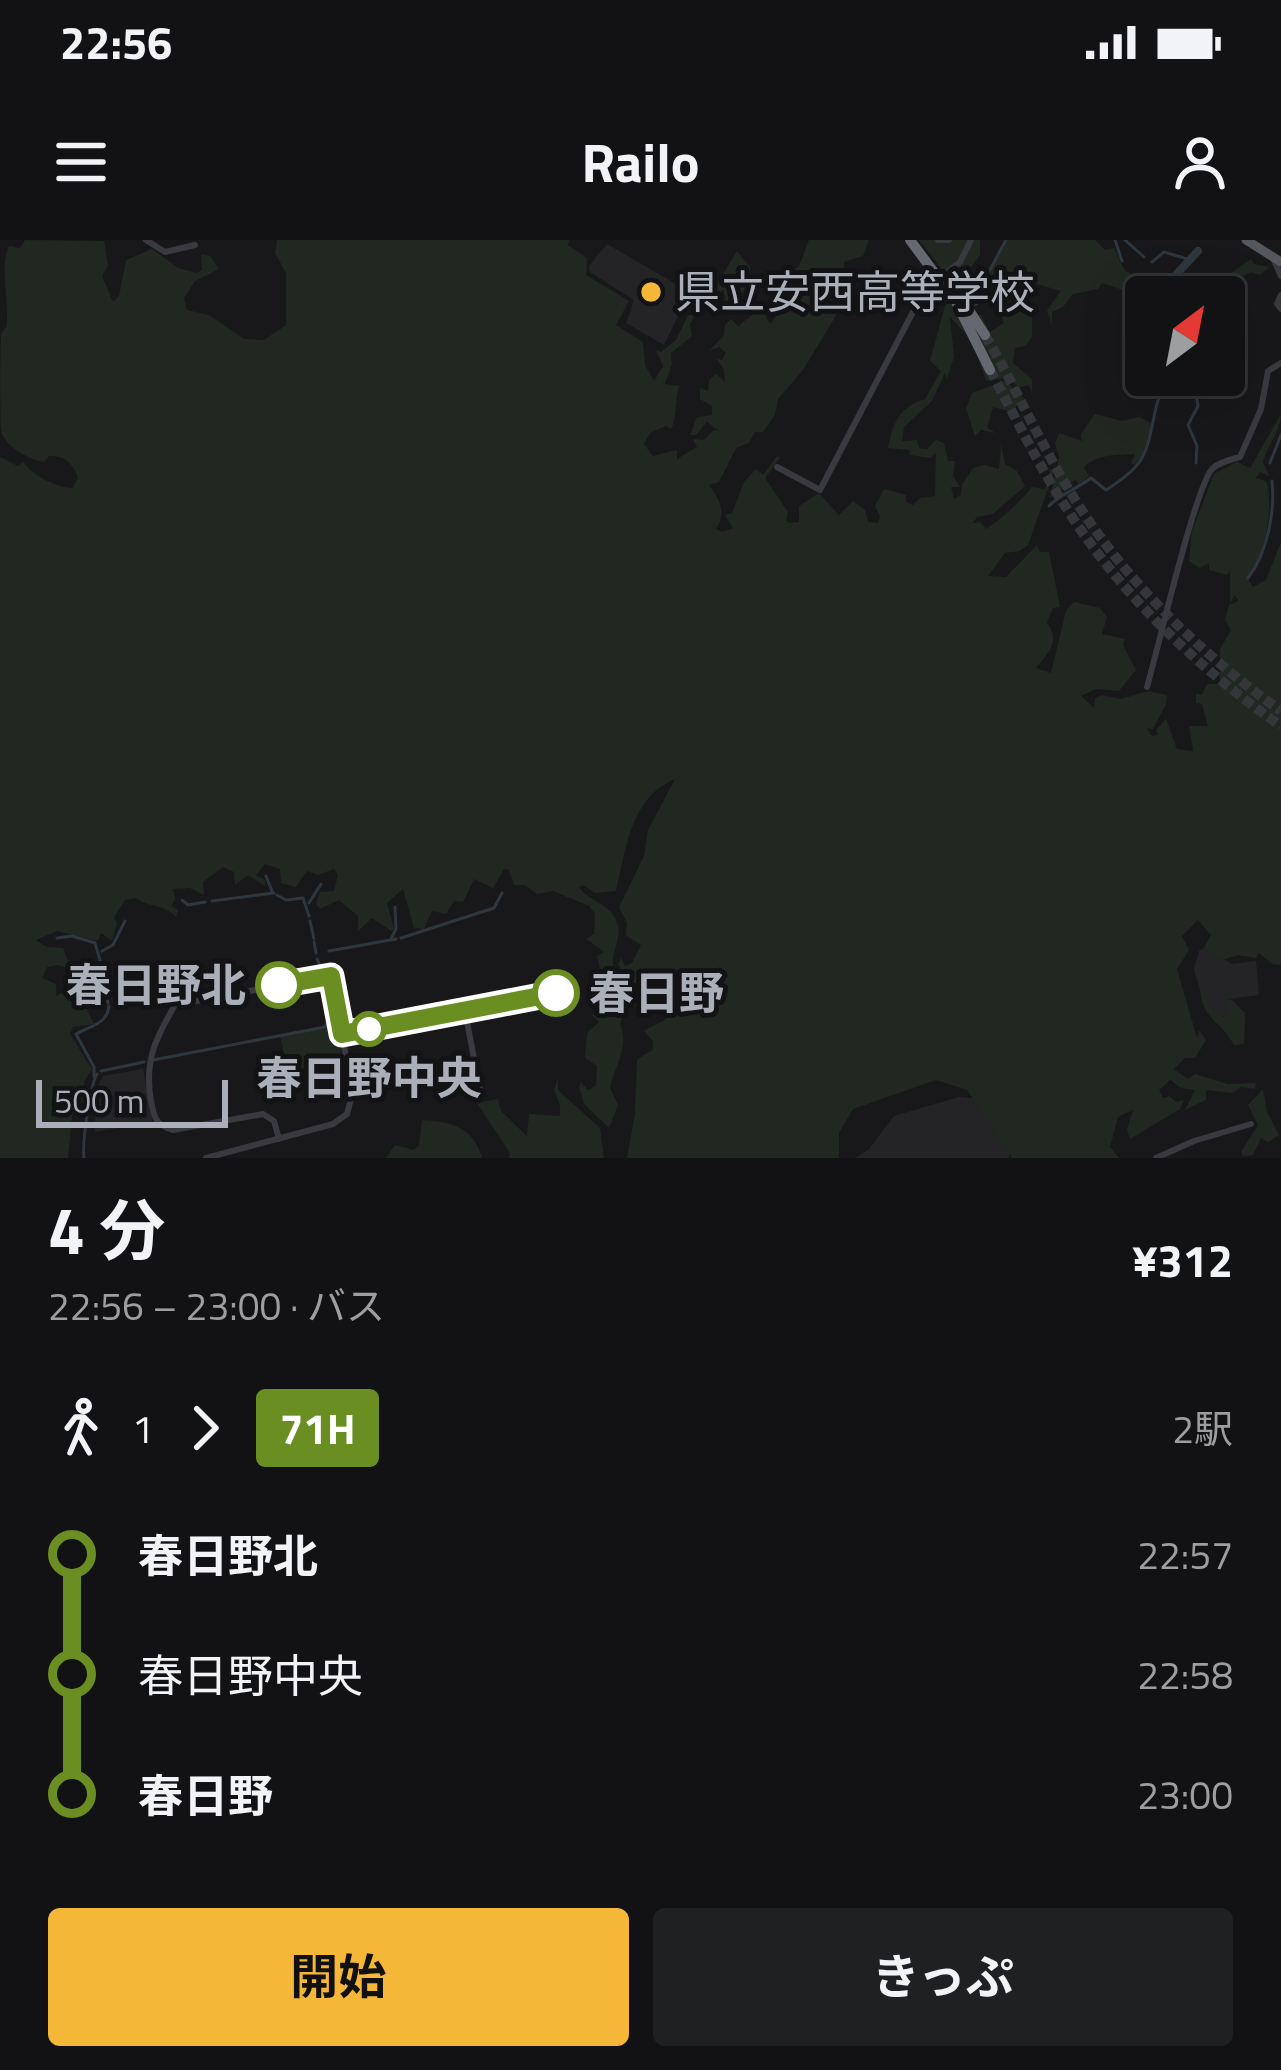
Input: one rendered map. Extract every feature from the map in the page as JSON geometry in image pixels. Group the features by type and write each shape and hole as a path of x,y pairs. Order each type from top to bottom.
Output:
{"highway":[{"path":"913,240 986,335"},
{"path":"913,240 956,302 990,370"}],"main road":[{"path":"1246,240 1277,260"}],"street":[{"path":"146,240 165,252 195,245"},
{"path":"938,240 949,240"},
{"path":"777,467 820,490 926,287 961,262 971,240"},
{"path":"1277,260 1281,276"},
{"path":"1281,295 1277,304 1281,309"},
{"path":"1147,687 1209,474 1215,466 1240,457 1262,409 1268,371 1281,363"},
{"path":"206,1158 332,1124 347,1114 353,1096 331,976 174,1006 147,1065 157,1122 173,1130 262,1114 274,1121 279,1138"},
{"path":"342,1034 566,991"},
{"path":"465,1011 480,1090"},
{"path":"1156,1158 1200,1138 1251,1124"}],"shaded area":[{"path":"25,240 104,241 108,266 102,276 113,302 119,296 126,260 152,249 178,268 197,273 202,270 201,254 210,256 219,269 195,281 184,298 187,310 209,315 244,339 264,340 286,325 286,273 275,253 277,240 570,240 568,245 587,258 586,275 629,301 616,325 643,342 645,365 654,381 663,366 656,350 661,352 676,340 688,315 695,315 690,324 692,336 671,353 665,384 679,386 673,425 650,433 644,444 653,456 677,450 677,459 697,447 693,439 704,440 719,431 707,422 696,435 690,435 697,417 712,415 712,406 700,399 700,388 708,391 709,380 716,374 725,382 717,359 722,360 726,353 719,347 709,351 724,335 725,325 731,319 738,326 757,311 770,324 793,291 779,282 799,266 809,240 869,240 863,256 844,262 844,272 835,279 837,314 803,370 778,399 775,415 763,432 755,432 749,443 736,448 719,482 709,485 721,511 716,529 733,528 725,515 732,513 744,482 756,469 763,475 777,456 765,478 788,512 789,523 799,522 799,506 819,493 839,515 853,501 865,510 868,522 878,523 875,506 884,489 906,495 906,502 913,505 920,498 935,496 936,453 930,458 888,448 899,416 925,399 941,371 930,361 946,302 935,284 939,281 967,335 950,317 954,357 947,379 945,373 932,401 904,427 902,441 917,440 919,448 927,449 936,440 944,443 948,461 955,461 953,476 960,487 951,487 954,499 961,495 973,468 999,469 1001,444 1005,464 1017,471 1025,486 993,514 977,517 973,523 980,522 986,529 1032,487 1045,489 1051,478 1049,469 1054,472 1028,545 1005,553 988,576 1006,577 1037,545 1040,552 1049,552 1060,607 1053,608 1047,622 1053,641 1036,668 1051,673 1066,610 1074,602 1100,608 1107,617 1102,634 1125,639 1123,645 1136,670 1119,691 1096,689 1081,696 1094,708 1095,698 1102,695 1121,699 1148,691 1167,695 1153,729 1146,728 1152,736 1158,735 1156,730 1166,719 1177,749 1193,751 1189,726 1208,726 1196,694 1202,695 1207,684 1220,684 1220,649 1231,630 1225,620 1229,605 1239,601 1235,595 1230,604 1230,571 1227,575 1209,570 1209,563 1200,568 1189,561 1192,531 1214,474 1237,462 1250,468 1281,414 1263,462 1269,476 1260,472 1256,478 1266,481 1269,516 1259,560 1247,578 1253,587 1266,580 1281,542 1281,965 1259,953 1256,958 1238,955 1222,960 1204,948 1211,935 1198,920 1182,936 1189,950 1177,969 1197,1038 1199,1030 1206,1040 1195,1058 1185,1058 1174,1069 1188,1079 1195,1074 1228,1084 1256,1083 1255,1089 1206,1090 1206,1100 1185,1110 1195,1090 1170,1080 1159,1090 1163,1098 1184,1100 1180,1109 1130,1139 1127,1130 1133,1110 1118,1117 1110,1147 1119,1158 1012,1158 967,1090 936,1080 853,1109 839,1133 839,1158 627,1158 637,1059 653,1050 653,1041 644,1031 666,1019 661,1001 634,1006 634,994 618,964 621,958 625,966 632,963 641,945 626,935 627,923 619,907 644,856 648,830 675,779 639,812 616,891 595,893 579,887 616,920 613,965 629,996 620,1024 623,1048 610,1088 618,1105 609,1128 584,1104 579,1087 581,1082 588,1090 596,1086 597,1066 585,1058 587,1033 599,1022 591,1014 604,1017 614,1012 589,993 605,991 597,956 604,952 586,939 594,934 595,914 589,906 553,891 537,894 525,885 514,885 509,870 504,869 493,888 474,879 463,902 454,901 446,914 432,911 424,929 414,928 403,889 387,903 394,929 372,918 358,931 358,916 339,900 320,909 316,904 320,892 334,891 338,875 334,869 318,875 307,871 296,887 281,883 280,869 265,864 256,875 265,880 265,886 248,875 235,885 234,872 223,867 203,882 204,895 190,888 173,889 171,906 178,910 176,917 136,898 125,900 114,917 112,941 101,933 98,941 57,931 36,940 63,948 78,971 47,967 42,978 56,984 56,996 82,984 95,989 86,1008 94,1024 73,1027 70,1034 92,1069 84,1082 84,1099 72,1116 68,1158 0,1158 0,457 18,466 23,462 60,486 73,488 78,477 64,459 49,456 44,462 18,451 1,430 5,262 9,246 20,248"},
{"path":"919,240 980,240 980,255 968,271 972,308"},
{"path":"1007,240 1095,240 1105,250 1114,248 1125,271 1136,276 1125,276 1125,291 1102,283 1098,289 1073,294 1052,312 1052,325 1047,310 1061,291 1033,283 1019,303 1019,311 1032,317 1032,337 1025,346 1015,348 1013,363 1032,379 1032,393 1029,385 1021,387 1003,378 986,381 977,355 975,315 981,315 990,332 1004,323 999,311 984,301"},
{"name":"県立安西高等学校","path":"607,244 676,284 686,300 664,345 626,323 634,300 590,272 589,266"},
{"path":"737,251 751,268 743,293 726,302 723,289 717,297 714,289"},
{"path":"1251,259 1270,267 1260,275 1229,276"},
{"path":"1005,381 1024,398 1011,412 993,407 987,428 996,433 981,430 975,436 966,409 972,393"},
{"path":"1095,414 1122,421 1139,417 1153,424 1145,452 1134,465 1135,454 1095,460 1084,467 1089,476 1079,485 1075,480 1050,498 1059,433 1082,441 1081,434"},
{"path":"1204,948 1232,964 1256,961 1259,995 1228,999 1228,1019 1203,1002 1194,969"},
{"path":"1200,985 1216,1013 1228,1018 1226,1001 1231,999 1245,1013 1244,1044 1234,1045 1207,1012"},
{"path":"335,1014 347,1086 337,1086 334,1074 290,1082 280,1036 326,1028 330,1015"},
{"path":"143,1069 153,1122 95,1132 96,1089 103,1076"},
{"path":"558,1078 558,1090 600,1128 604,1158 509,1158 477,1103 498,1099 501,1111 527,1136 529,1114 560,1116 554,1090"},
{"path":"1263,1089 1267,1112 1279,1135 1268,1142 1261,1138 1253,1155 1243,1156 1258,1125 1248,1105"},
{"path":"959,1097 1014,1102 1009,1158 855,1158 869,1149 894,1116"},
{"path":"422,1120 460,1128 473,1139 482,1158 386,1158 395,1145 414,1150 419,1145"}],"waterway":[{"path":"974,305 984,299 985,279 1006,240"},
{"path":"1115,240 1122,261"},
{"path":"1125,240 1144,257"},
{"path":"1175,276 1198,251"},
{"path":"1152,262 1164,252 1191,260"},
{"path":"1049,506 1091,478 1106,490 1137,466 1160,396"},
{"path":"1196,396 1198,406 1188,425 1197,446 1196,463"},
{"path":"1270,463 1281,435"},
{"path":"1248,578 1269,531 1272,481"},
{"path":"266,876 272,891"},
{"path":"309,903 321,884"},
{"path":"212,901 274,893"},
{"path":"401,938 494,908 502,893"},
{"path":"277,895 286,900 303,898 309,916"},
{"path":"182,900 188,905 205,902"},
{"path":"391,939 396,929 395,907"},
{"path":"102,951 113,945 125,921"},
{"path":"310,921 314,939"},
{"path":"57,938 72,936 95,943 100,960"},
{"path":"329,951 396,939"},
{"path":"314,942 316,953"},
{"path":"317,959 324,973"},
{"path":"101,967 106,990"},
{"path":"324,982 329,1012"},
{"path":"106,993 108,1003"},
{"path":"94,1077 94,1067 76,1034 101,1021 109,1006"},
{"path":"153,1060 325,1027 330,1015"},
{"path":"101,1071 144,1062"},
{"path":"84,1158 87,1114 97,1074"}],"tunnel":[{"path":"985,335 1066,485 1121,564 1197,644 1281,711"},
{"path":"990,370 1056,492 1112,571 1191,655 1281,726"}],"bus line":[{"name":"71H","path":"279,985 331,976 342,1034 556,993"}],"place":[{"name":"県立安西高等学校","path":"651,292"},
{"name":"春日野北","path":"279,985"},
{"name":"春日野","path":"556,993"},
{"name":"春日野中央","path":"369,1029"}]}
